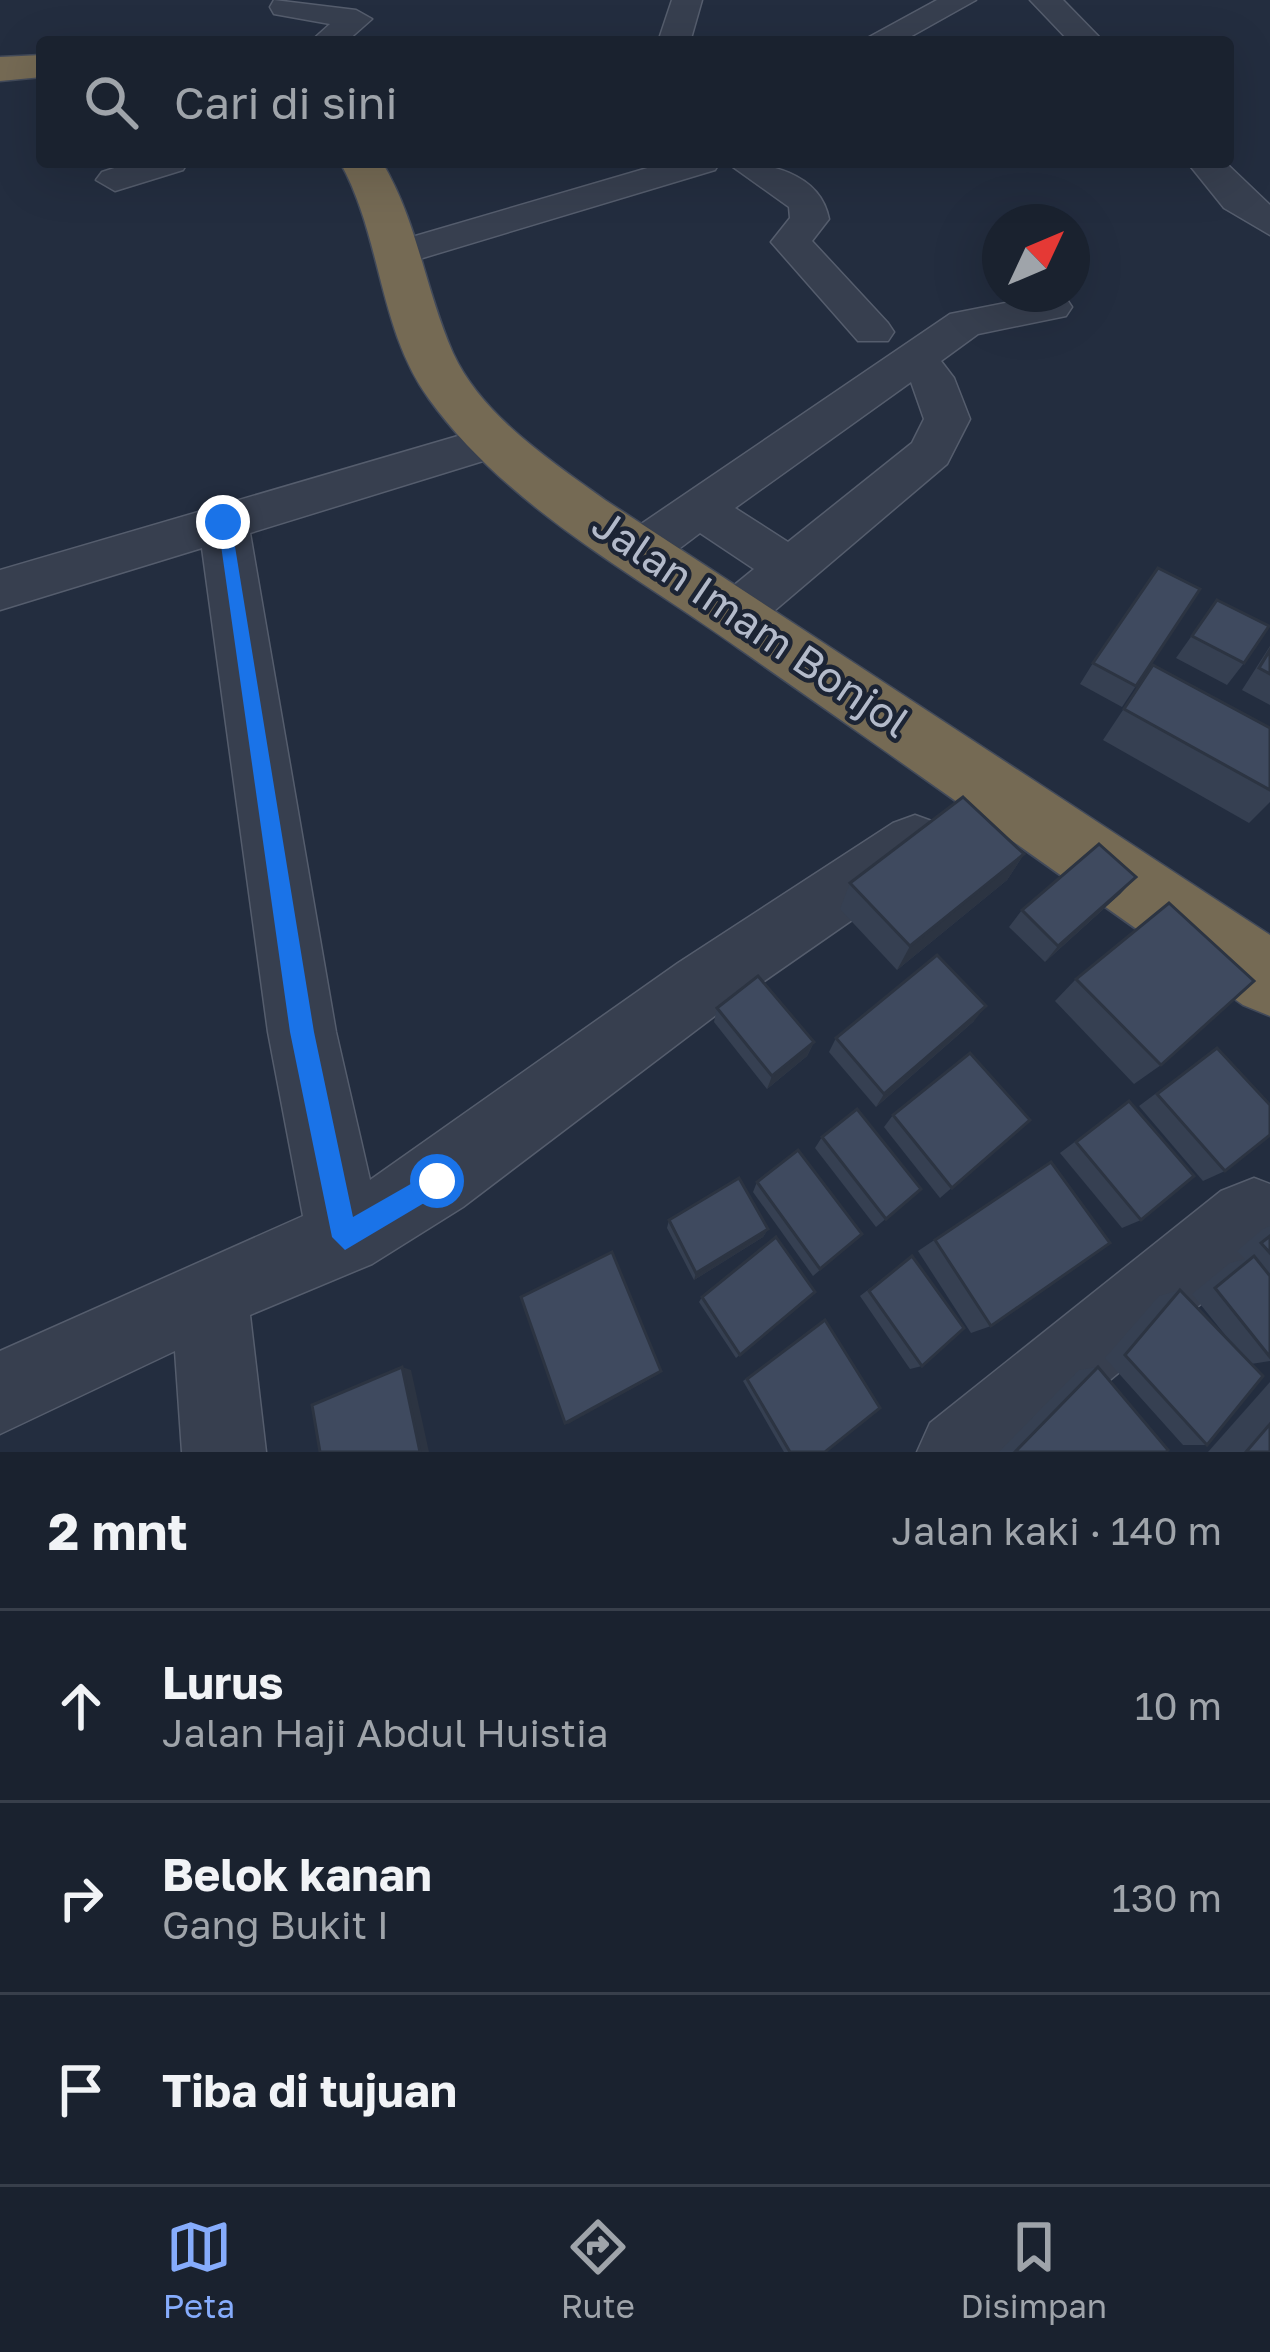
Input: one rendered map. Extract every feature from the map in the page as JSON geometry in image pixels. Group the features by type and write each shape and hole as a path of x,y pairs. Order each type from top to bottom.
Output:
{"highway":[{"path":"0,69 36,66"},
{"name":"Jalan Imam Bonjol","path":"365,168 402,252 420,329 442,380 493,442 640,550 1270,979"}],"street":[{"path":"676,36 687,0"},
{"path":"1045,0 1082,36"},
{"path":"887,36 951,2"},
{"path":"285,7 356,19 334,36"},
{"path":"115,181 153,168"},
{"path":"402,252 682,168"},
{"path":"754,168 808,202 810,219 791,242 873,332"},
{"path":"1209,168 1238,200 1270,223"},
{"path":"640,550 965,323 1024,312"},
{"path":"735,614 930,453 946,419 932,378 914,359"},
{"path":"0,590 493,442"},
{"path":"699,509 790,568"},
{"path":"223,522 302,1032 345,1237"},
{"path":"0,1393 209,1294 345,1237 437,1181 701,986 992,788"},
{"path":"959,1452 1246,1217 1254,1215 1270,1224"},
{"path":"209,1294 224,1452"}],"building":[{"path":"1158,568 1200,589 1136,686 1093,663"},
{"path":"1217,600 1269,626 1244,663 1192,636"},
{"path":"1270,650 1270,674 1259,668"},
{"path":"1153,665 1270,728 1270,790 1124,709"},
{"path":"963,797 1024,854 910,946 850,883"},
{"path":"1099,844 1136,877 1058,946 1022,910"},
{"path":"1169,903 1254,981 1161,1065 1076,979"},
{"path":"937,955 986,1006 884,1094 836,1038"},
{"path":"758,976 814,1042 772,1076 717,1008"},
{"path":"1217,1048 1270,1105 1270,1135 1225,1171 1157,1094"},
{"path":"970,1053 1030,1120 952,1188 893,1115"},
{"path":"1129,1101 1194,1176 1141,1220 1076,1142"},
{"path":"857,1109 921,1189 886,1219 822,1137"},
{"path":"798,1150 862,1234 820,1269 757,1182"},
{"path":"1051,1162 1110,1243 991,1326 935,1240"},
{"path":"739,1178 768,1229 696,1273 669,1220"},
{"path":"776,1237 815,1292 740,1355 702,1297"},
{"path":"612,1252 661,1371 565,1423 521,1297"},
{"path":"912,1256 964,1328 922,1366 869,1291"},
{"path":"1254,1256 1270,1276 1270,1357 1215,1288"},
{"path":"1180,1290 1263,1376 1207,1445 1125,1355"},
{"path":"825,1320 880,1408 825,1452 790,1452 747,1379"},
{"path":"402,1367 420,1452 320,1452 312,1405"},
{"path":"1098,1367 1168,1450 1015,1452"},
{"path":"1270,1424 1270,1452 1246,1452"}],"route":[{"path":"223,522 302,1032 345,1237 437,1181"}]}
